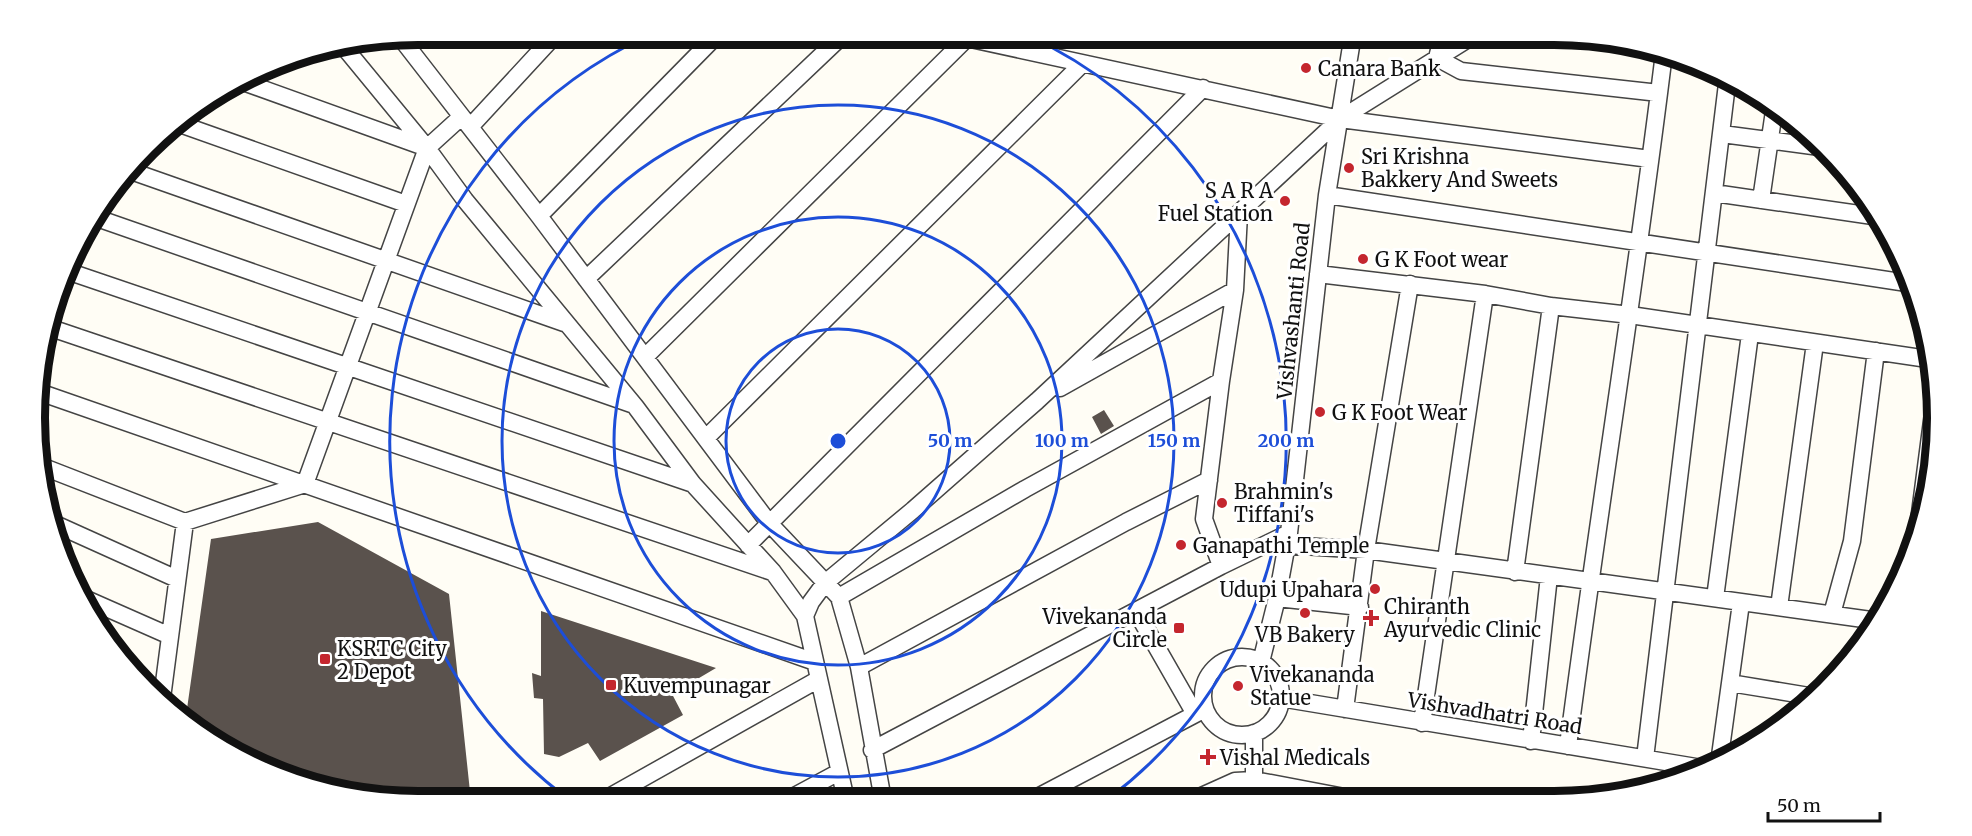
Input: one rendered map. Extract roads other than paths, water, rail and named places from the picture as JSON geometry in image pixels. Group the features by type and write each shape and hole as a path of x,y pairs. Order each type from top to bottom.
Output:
{"street":[{"path":"408,45 539,216 769,523 839,597 859,667 881,791"},
{"path":"305,484 427,148 465,122 545,45"},
{"path":"539,216 707,45"},
{"path":"586,279 832,45"},
{"path":"645,357 960,45"},
{"path":"998,45 1340,119 1650,159"},
{"name":"Vishvashanti Road","path":"1261,662 1277,598 1288,539 1327,195 1351,45"},
{"path":"1437,58 1440,45"},
{"path":"805,616 811,602 825,583 913,510 1036,401 1340,119 1458,45"},
{"path":"348,52 427,148 465,200 635,406 693,484 773,572 805,616 844,791"},
{"path":"1437,58 1461,71 1659,93"},
{"path":"1568,746 1590,580 1630,315 1663,62"},
{"path":"706,438 1082,64"},
{"path":"250,85 427,148"},
{"path":"1645,758 1727,87"},
{"path":"748,545 1203,88"},
{"path":"1761,200 1773,117"},
{"path":"186,126 406,204"},
{"path":"1722,134 1808,145"},
{"path":"137,173 565,323"},
{"path":"1714,193 1867,215"},
{"path":"1327,195 1901,282"},
{"path":"1221,566 1204,519 1235,290 1239,214"},
{"path":"102,220 635,406"},
{"path":"74,273 693,484"},
{"path":"1318,274 1485,294 1551,306 1630,315 1697,327 1922,358"},
{"path":"1345,709 1366,550 1410,284"},
{"path":"1036,401 1235,290"},
{"path":"1422,723 1485,294"},
{"path":"1515,572 1551,306"},
{"path":"56,330 773,572"},
{"path":"1715,598 1750,334"},
{"path":"1779,607 1815,343"},
{"path":"1832,614 1852,541 1876,351"},
{"path":"839,597 1025,489 1221,381"},
{"path":"46,394 815,662"},
{"path":"48,469 185,522 305,484"},
{"path":"859,667 1126,522 1209,480"},
{"path":"161,688 185,522"},
{"path":"62,527 177,579"},
{"path":"872,750 1221,566 1288,539 1867,619"},
{"path":"1531,741 1550,576"},
{"path":"1277,598 1360,607"},
{"path":"94,603 170,636"},
{"path":"1720,752 1741,603"},
{"path":"1136,611 1200,712 1229,733 1242,735 1254,733 1266,727 1280,706 1278,681 1271,670 1261,662 1236,657 1224,661 1213,669 1206,680 1200,712"},
{"path":"620,791 819,679"},
{"path":"1730,683 1803,695"},
{"name":"Vishvadhatri Road","path":"1280,698 1689,766"},
{"path":"1049,791 1200,712"},
{"path":"1253,791 1254,733"},
{"path":"804,791 839,772"},
{"path":"1213,791 1235,781 1254,780 1312,791"}],"place":[{"name":"Canara Bank","path":"1306,68"},
{"name":"Sri Krishna Bakkery And Sweets","path":"1349,168"},
{"name":"S A R A Fuel Station","path":"1285,201"},
{"name":"G K Foot wear","path":"1363,259"},
{"name":"G K Foot Wear","path":"1320,412"},
{"name":"Brahmin's Tiffani's","path":"1222,503"},
{"name":"Ganapathi Temple","path":"1181,545"},
{"name":"Udupi Upahara","path":"1375,589"},
{"name":"VB Bakery","path":"1305,613"},
{"name":"Chiranth Ayurvedic Clinic","path":"1371,618"},
{"name":"Vivekananda Circle","path":"1179,628"},
{"name":"KSRTC City 2 Depot","path":"325,659"},
{"name":"Kuvempunagar","path":"611,685"},
{"name":"Vivekananda Statue","path":"1238,686"},
{"name":"Vishal Medicals","path":"1208,757"}]}
